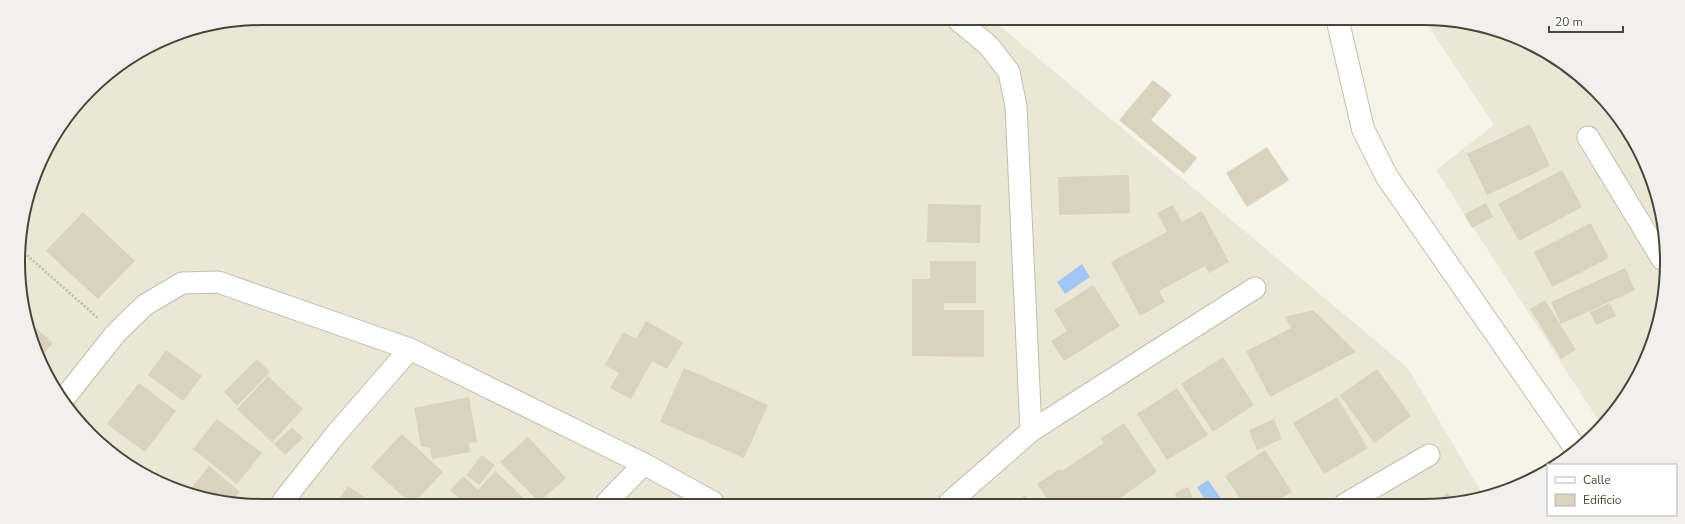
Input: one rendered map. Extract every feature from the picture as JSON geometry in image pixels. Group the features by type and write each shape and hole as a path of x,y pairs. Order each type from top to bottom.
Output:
{"street":[{"path":"964,25 989,46 1009,72 1016,106 1030,431"},
{"path":"1339,25 1363,129 1387,177 1573,445"},
{"path":"1588,137 1660,255"},
{"path":"66,396 116,334 145,306 182,283 218,282 410,349 644,464 708,499"},
{"path":"953,499 1030,431 1255,288"},
{"path":"285,499 336,434 410,349"},
{"path":"1354,499 1429,455"},
{"path":"610,499 644,464"}],"path":[{"path":"26,254 116,334"}],"shaded area":[{"path":"262,25 999,25 1408,368 1481,492 1454,497 1423,499 262,499 231,497 201,491 171,481 143,467 118,450 94,430 74,406 49,367 33,323 27,293 26,278 25,262 27,231 33,201 49,157 65,130 94,94 130,65 157,49 201,33 231,27"},
{"path":"1428,25 1454,27 1484,33 1528,49 1555,65 1591,94 1611,118 1636,157 1642,171 1652,201 1658,231 1660,262 1658,293 1652,323 1636,367 1620,394 1599,421 1436,170 1494,125"}],"water":[{"path":"1082,264 1090,277 1065,294 1057,282"},
{"path":"1208,480 1221,499 1204,499 1197,487"}],"building":[{"path":"1153,80 1172,95 1151,120 1197,158 1184,174 1119,120"},
{"path":"1530,124 1550,166 1487,195 1467,154"},
{"path":"1267,147 1289,180 1247,207 1226,173"},
{"path":"1562,170 1582,207 1519,241 1498,204"},
{"path":"1129,175 1130,213 1059,215 1058,177"},
{"path":"1486,203 1493,217 1472,228 1464,214"},
{"path":"928,204 981,205 980,243 927,242"},
{"path":"1173,205 1182,222 1202,211 1229,262 1209,273 1205,266 1159,291 1165,302 1140,316 1111,262 1167,232 1157,213"},
{"path":"83,212 135,261 98,299 46,251"},
{"path":"1591,223 1609,258 1552,287 1534,252"},
{"path":"930,261 976,261 976,303 944,303 944,310 984,310 984,357 912,356 912,279 930,279"},
{"path":"1625,268 1635,290 1561,324 1551,302"},
{"path":"1093,285 1120,326 1064,361 1051,341 1067,331 1054,310"},
{"path":"1545,300 1576,350 1561,359 1530,309"},
{"path":"1610,303 1616,316 1596,325 1590,312"},
{"path":"1313,310 1356,352 1270,397 1246,351 1291,328 1285,317"},
{"path":"646,321 683,342 667,369 652,361 631,399 610,388 619,373 605,365 623,332 636,339"},
{"path":"34,326 53,343 43,354"},
{"path":"166,350 202,376 183,401 148,375"},
{"path":"1223,357 1254,405 1213,432 1181,384"},
{"path":"257,359 270,372 237,406 224,392"},
{"path":"684,368 768,405 744,458 660,422"},
{"path":"1377,369 1411,416 1374,443 1340,395"},
{"path":"268,376 303,409 272,442 237,409"},
{"path":"139,383 176,411 145,452 107,424"},
{"path":"1177,388 1208,435 1167,460 1137,414"},
{"path":"469,397 477,442 469,443 470,452 432,459 430,448 421,446 414,408"},
{"path":"1337,397 1368,448 1324,474 1293,423"},
{"path":"217,419 262,453 237,484 193,449"},
{"path":"1274,419 1282,439 1257,450 1249,430"},
{"path":"1124,423 1157,472 1119,499 1047,499 1037,484 1060,469 1062,471 1104,443 1101,438"},
{"path":"292,427 303,438 285,455 274,444"},
{"path":"402,434 443,472 418,499 406,499 371,467"},
{"path":"528,437 566,478 542,499 536,499 500,462"},
{"path":"1265,450 1292,492 1280,499 1235,499 1239,497 1225,476"},
{"path":"482,455 495,465 479,485 466,475"},
{"path":"209,466 240,492 235,497 231,497 192,488"},
{"path":"495,471 525,499 460,499 450,490 463,476 478,490"},
{"path":"348,486 368,499 339,499"},
{"path":"1188,487 1193,499 1177,499 1175,493"},
{"path":"1448,493 1450,497 1440,498"},
{"path":"1025,495 1028,499 1020,499"}]}
